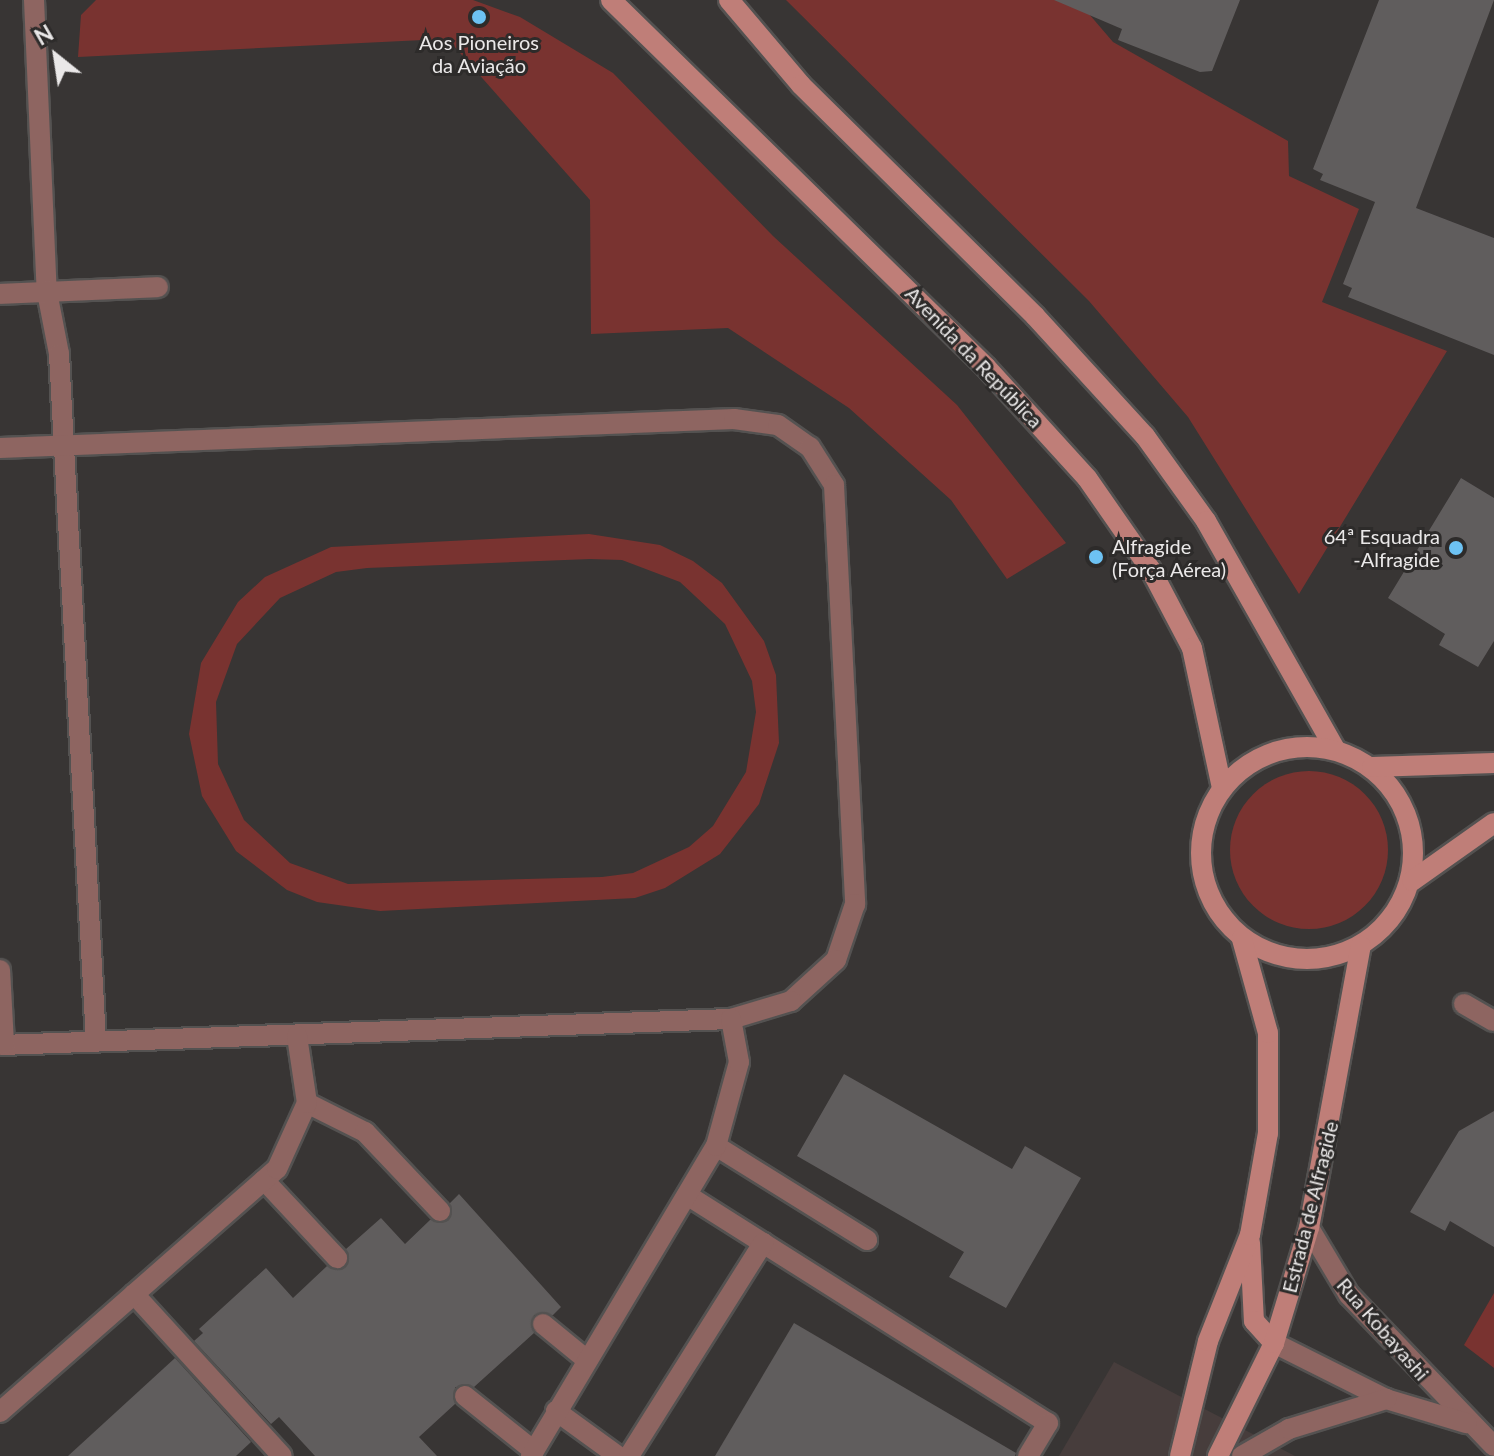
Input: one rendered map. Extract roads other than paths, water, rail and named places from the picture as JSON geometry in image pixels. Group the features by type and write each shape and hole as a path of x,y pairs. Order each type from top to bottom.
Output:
{"street":[{"path":"34,0 47,292 59,354 96,1041"},
{"name":"Avenida da República","path":"611,0 986,367 1087,478 1151,570 1192,648 1222,788"},
{"path":"729,0 801,85 1046,326 1145,436 1206,521 1335,749"},
{"path":"0,294 158,287"},
{"path":"0,448 734,419 778,425 810,447 834,485 855,904 836,960 791,1001 731,1019 2,1044 0,970"},
{"path":"1293,746 1335,749 1372,767 1405,812 1414,838 1412,881 1393,918 1361,946 1321,960 1279,957 1242,939 1214,907 1200,868 1203,826 1222,788 1253,760 1293,746"},
{"path":"1372,767 1494,763"},
{"path":"1412,881 1494,823"},
{"path":"1242,939 1268,1033 1271,1081 1250,1235 1254,1321 1274,1343"},
{"name":"Estrada de Alfragide","path":"1218,1456 1274,1343 1309,1228 1361,946"},
{"path":"1464,1004 1494,1021"},
{"path":"465,1396 532,1453 716,1146 739,1062 731,1019"},
{"path":"0,1412 277,1169 307,1103 297,1036"},
{"path":"307,1103 365,1132 440,1211"},
{"path":"716,1146 867,1240"},
{"path":"264,1180 337,1258"},
{"path":"687,1195 1048,1423 1028,1456"},
{"name":"Rua Kobayashi","path":"1309,1228 1349,1295 1466,1423 1494,1446"},
{"path":"1180,1456 1208,1341 1250,1235"},
{"path":"629,1456 763,1243"},
{"path":"134,1294 282,1456"},
{"path":"543,1324 587,1360"},
{"name":"Rua Kobayashi","path":"1274,1343 1386,1399 1466,1423"},
{"path":"1242,1456 1289,1429 1386,1399"},
{"path":"556,1411 618,1456"}],"place":[{"name":"Aos Pioneiros da Aviação","path":"479,17"},
{"name":"64ª Esquadra -Alfragide","path":"1456,548"},
{"name":"Alfragide (Força Aérea)","path":"1096,557"}]}
